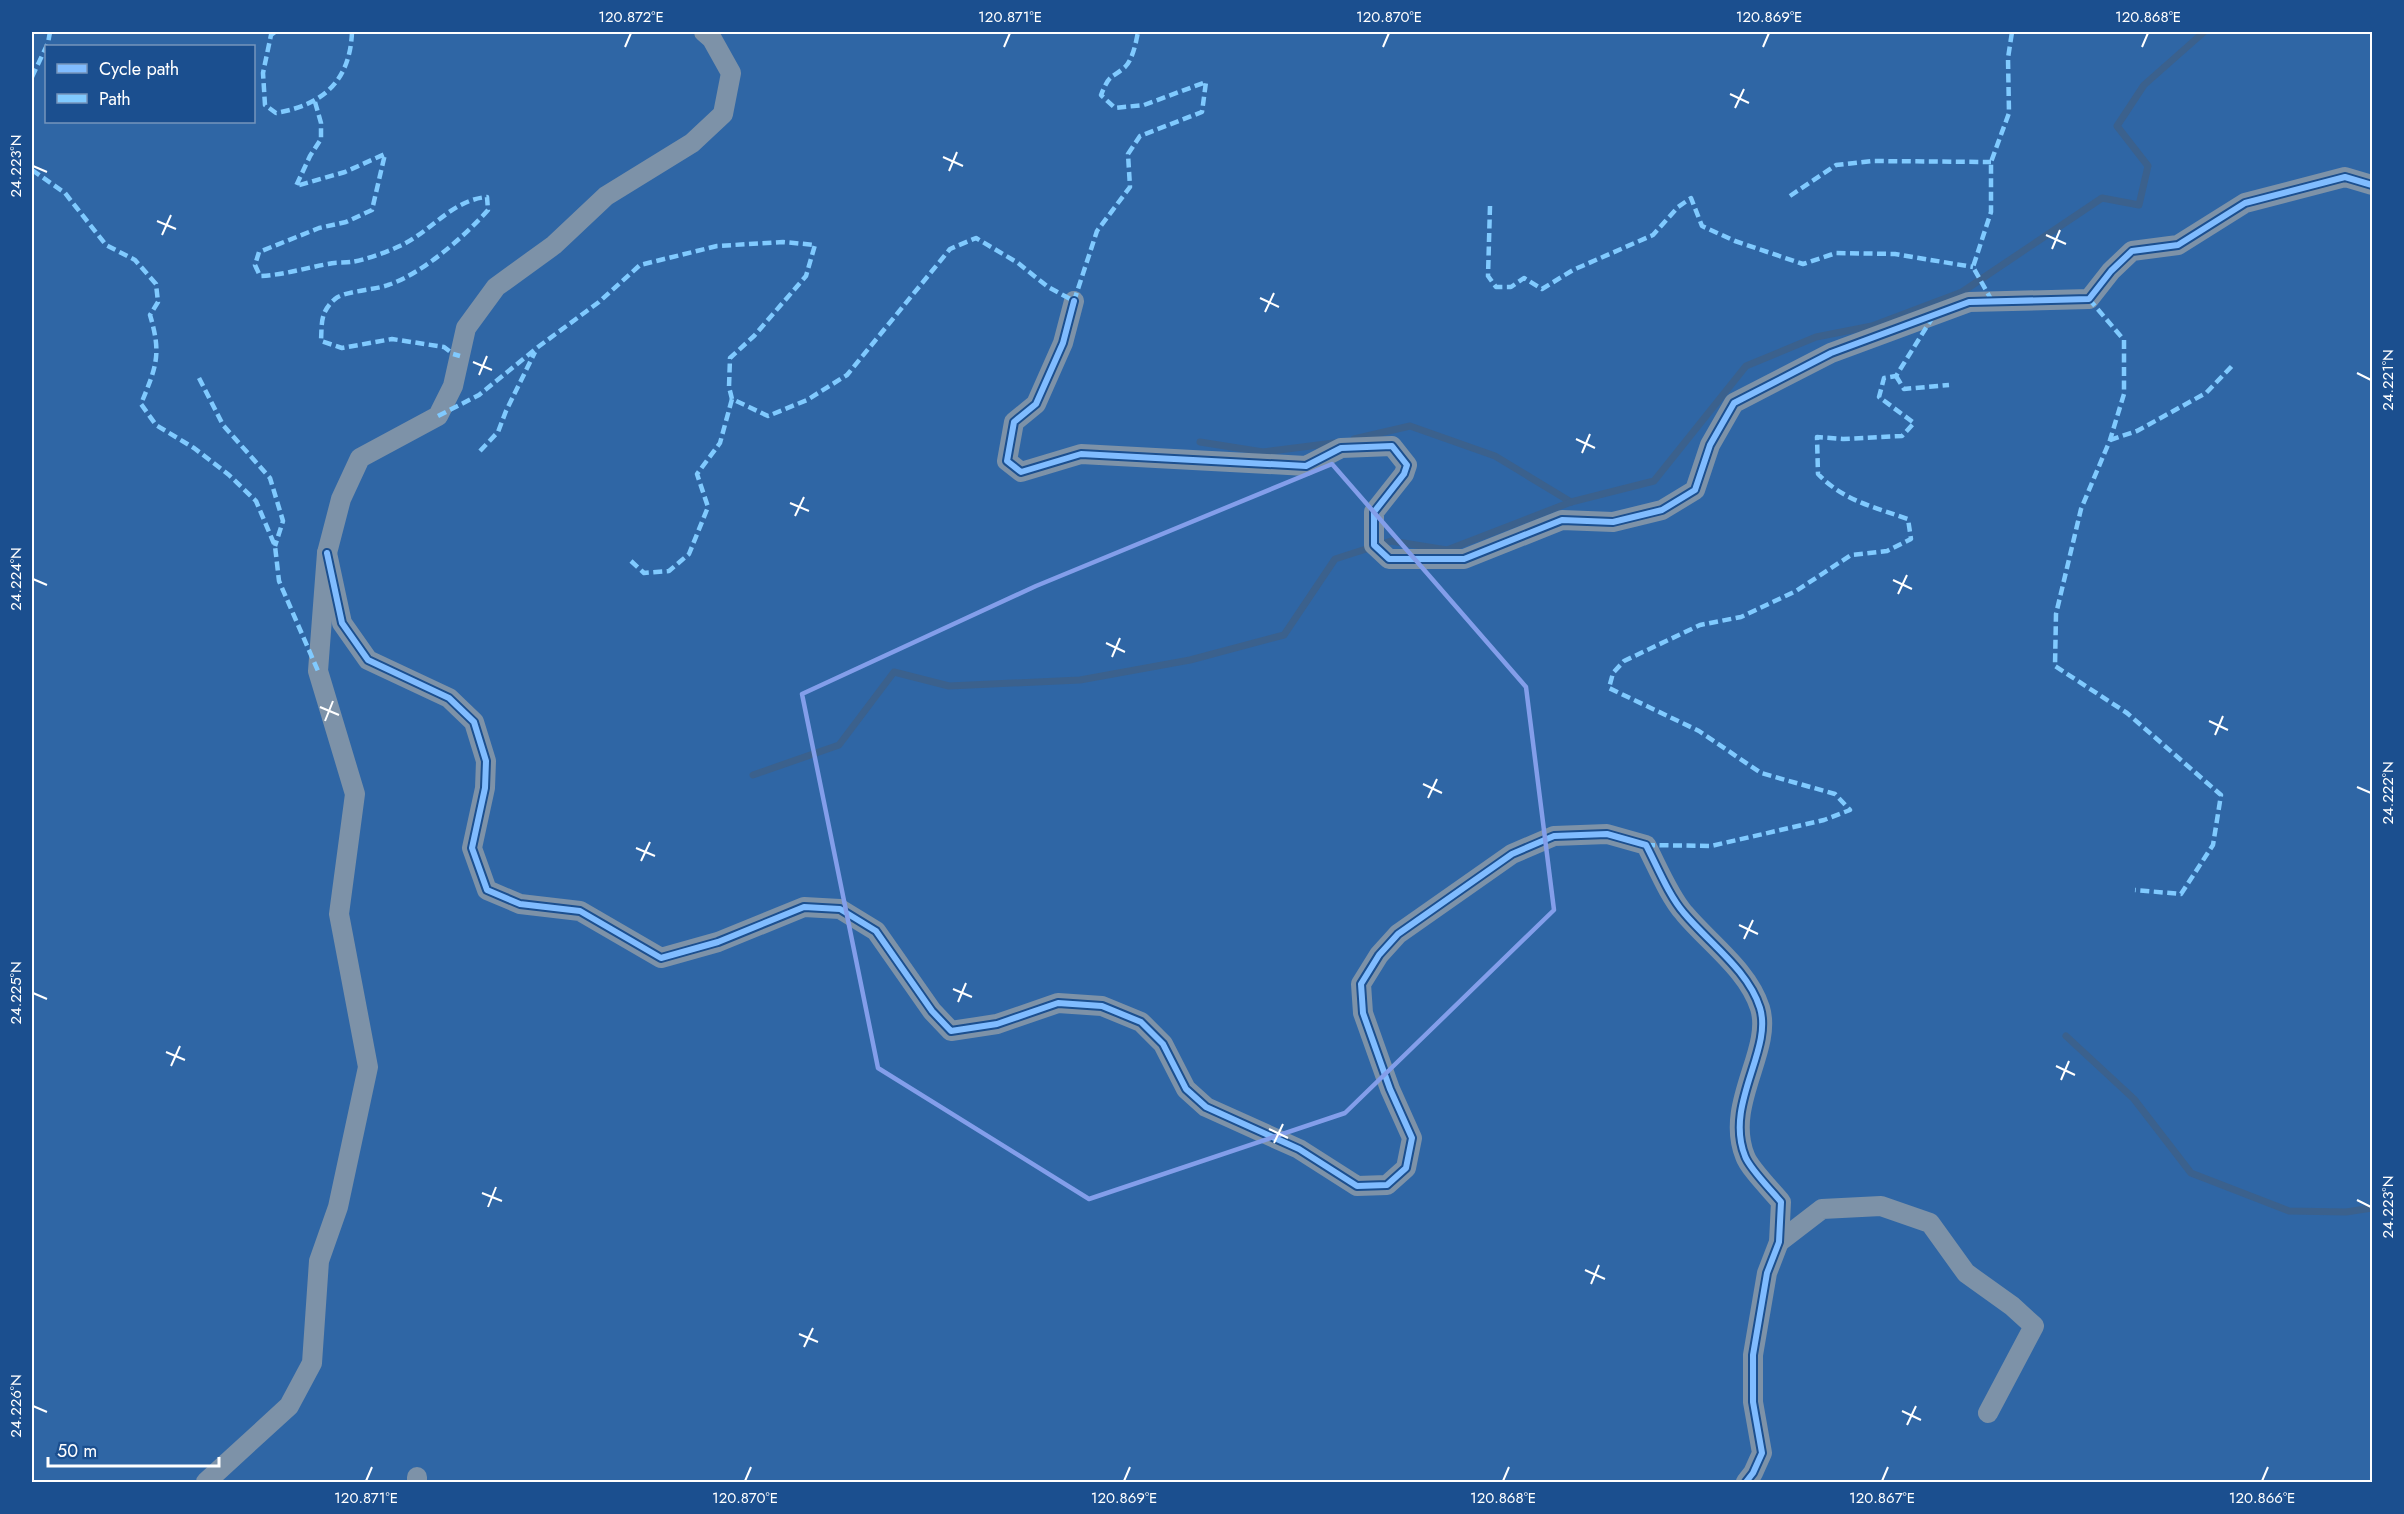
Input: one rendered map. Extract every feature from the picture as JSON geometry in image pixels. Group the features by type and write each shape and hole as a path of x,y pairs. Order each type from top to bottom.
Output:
{"street":[{"path":"206,1482 289,1406 312,1363 319,1261 338,1207 368,1067 339,914 356,794 318,671 327,553 341,499 360,458 438,416 453,386 466,328 496,287 554,245 606,196 692,143 723,114 731,73 712,39 704,32"},
{"path":"1074,301 1064,343 1036,404 1014,422 1007,461 1021,472 1081,454 1306,466 1341,448 1392,446 1407,465 1404,474 1374,512 1374,545 1389,559 1464,560 1562,520 1612,522 1662,510 1695,490 1710,445 1734,403 1832,353 1969,302 2089,299 2111,271 2132,251 2178,245 2245,203 2344,177 2373,185"},
{"path":"327,553 342,623 368,660 449,698 474,723 486,761 485,788 472,848 487,890 520,904 580,911 661,958 718,942 804,907 840,909 876,931 932,1011 951,1031 997,1024 1058,1002 1102,1006 1141,1022 1163,1044 1186,1089 1206,1107 1299,1149 1357,1186 1387,1185 1406,1168 1412,1138 1390,1089 1363,1013 1361,984 1379,955 1398,934 1503,860 1554,836 1607,834 1646,845 1682,911 1751,987 1761,1011 1760,1040 1743,1094 1740,1126 1745,1156 1781,1202 1779,1242 1767,1273 1753,1355 1752,1402 1762,1453 1746,1482"},
{"path":"1779,1242 1822,1209 1881,1206 1930,1223 1966,1273 2012,1306 2034,1326 1988,1413"}],"highlighted area":[{"path":"1332,464 1526,687 1554,910 1345,1113 1089,1199 878,1068 802,694 1036,586"}],"shaded area":[{"path":"32,32 2372,32 2372,1482 32,1482"}],"waterway":[{"path":"753,775 839,745 894,672 949,686 1080,680 1190,660 1284,635 1335,559 1391,541 1447,550 1571,502 1654,481 1746,366 1816,337 1872,326 1962,292 2102,198 2139,205 2148,166 2117,126 2144,85 2204,32"},
{"path":"1354,439 1410,426 1495,456 1571,502"},
{"path":"1200,442 1263,452 1334,443"},
{"path":"2066,1036 2134,1099 2191,1173 2289,1211 2346,1212 2372,1208"}],"marked path":[{"path":"47,45 50,32"},
{"path":"275,32 271,35 263,73 265,105 276,113 307,104 330,88 346,65 352,32"},
{"path":"438,416 479,395 599,302 640,265 717,246 783,242 815,245 806,276 754,336 730,358 729,387 732,399 768,416 807,400 847,375 950,249 976,238 1018,263 1048,287 1074,301 1097,231 1130,187 1128,154 1140,136 1202,112 1206,82 1144,105 1115,108 1101,95 1109,80 1128,64 1138,32"},
{"path":"1992,301 1973,267 1991,212 1991,162 2009,113 2008,58 2012,32"},
{"path":"32,77 45,49"},
{"path":"315,102 321,123 321,139 296,186 345,172 385,154 372,210 346,222 319,228 259,252 255,265 260,276 331,263 357,261 378,255 414,238 453,209 475,199 487,197 488,210 429,263 388,285 339,296 330,304 323,318 321,341 342,348 392,339 444,347 460,356"},
{"path":"1790,196 1836,165 1872,161 1991,162"},
{"path":"32,170 65,193 106,245 135,260 156,284 158,302 150,315 156,341 156,361 141,404 156,425 194,448 229,475 256,501 275,546 279,581 318,671"},
{"path":"1490,206 1488,276 1496,287 1511,287 1524,278 1542,289 1573,270 1653,235 1678,207 1691,198 1702,226 1735,241 1803,264 1836,253 1895,254 1973,267"},
{"path":"2089,299 2124,340 2124,394 2110,440 2081,509 2056,614 2055,666 2127,713 2221,795 2213,845 2181,894 2135,890"},
{"path":"1646,845 1711,846 1824,820 1850,810 1835,794 1761,773 1699,731 1609,688 1613,673 1624,661 1700,625 1741,617 1796,591 1851,555 1887,551 1911,539 1908,519 1849,497 1818,474 1817,437 1843,439 1902,436 1914,423 1879,397 1884,378 1896,376 1934,315"},
{"path":"480,451 498,432 535,352"},
{"path":"2110,440 2137,431 2206,393 2233,365"},
{"path":"1896,376 1904,389 1949,385"},
{"path":"199,378 223,425 270,478 283,521 275,546"},
{"path":"631,561 644,573 669,571 689,554 708,507 697,474 720,443 732,399"}],"cycle path":[{"path":"1074,301 1063,343 1036,404 1014,422 1007,461 1021,472 1081,454 1306,466 1341,448 1392,446 1407,465 1404,474 1374,512 1374,545 1389,559 1464,559 1562,520 1613,522 1662,510 1695,490 1710,445 1734,403 1831,353 1969,302 2089,299 2111,271 2132,251 2178,245 2245,203 2345,177 2372,185"},
{"path":"327,553 342,623 368,660 449,698 474,722 486,761 485,788 472,848 487,890 520,904 580,911 661,958 718,942 804,907 840,909 876,931 932,1011 951,1031 997,1024 1058,1003 1102,1006 1141,1022 1163,1044 1186,1089 1206,1107 1299,1149 1357,1186 1387,1185 1406,1168 1412,1138 1390,1089 1363,1013 1361,984 1379,955 1398,934 1512,854 1554,836 1607,834 1646,845 1668,890 1679,906 1747,981 1760,1008 1762,1024 1760,1042 1744,1097 1740,1117 1740,1136 1747,1161 1781,1202 1779,1242 1767,1273 1753,1355 1753,1402 1762,1453 1746,1482"}]}
